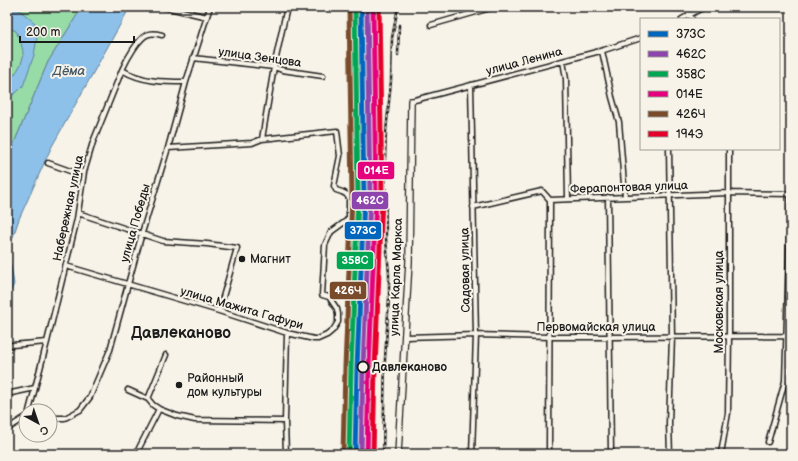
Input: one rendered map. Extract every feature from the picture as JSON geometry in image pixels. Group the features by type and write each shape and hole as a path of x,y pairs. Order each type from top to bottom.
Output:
{"street":[{"path":"165,7 207,17"},
{"name":"улица Победы","path":"58,418 65,418 80,410 90,397 110,350 186,82 210,7"},
{"path":"168,148 252,143 262,139 274,67 287,7"},
{"path":"431,25 494,7"},
{"path":"686,7 691,17 704,7"},
{"name":"Набережная улица","path":"30,403 66,266 78,213 84,172 93,142 122,70 140,39 148,34 162,35"},
{"name":"улица Ленина","path":"411,101 602,51 640,38"},
{"path":"602,51 619,122 625,197"},
{"name":"улица Зенцова","path":"193,58 274,67 282,70 323,76"},
{"path":"563,61 566,79 568,199"},
{"path":"122,70 144,79 165,82 186,82"},
{"name":"Садовая улица","path":"471,86 476,335 472,454"},
{"name":"улица Карла Маркса","path":"398,454 409,254 411,101"},
{"name":"улица Мажита Гафури","path":"66,266 219,311 287,333 318,339 327,335 333,330 338,322 338,314 337,309 329,297 322,294 325,245 331,232 346,221 348,217 349,198 346,194 336,190 334,186 340,156 337,131 262,139"},
{"path":"669,150 672,337 669,423 670,454"},
{"name":"Московская улица","path":"720,454 728,413 729,150"},
{"path":"48,163 73,172 84,172"},
{"path":"768,442 785,381 791,185"},
{"name":"Ферапонтовая улица","path":"473,207 542,191 550,200 729,193 791,194"},
{"path":"608,197 611,454"},
{"path":"549,454 550,200"},
{"path":"78,213 163,241 237,248 219,311"},
{"path":"286,454 285,421 287,333"},
{"name":"Первомайская улица","path":"405,337 476,335 610,338 787,336"},
{"path":"12,345 47,342"},
{"path":"148,399 166,355"},
{"path":"7,394 35,388"},
{"path":"128,390 148,399 159,409 195,420 285,421"},
{"path":"136,454 159,409"},
{"path":"7,429 18,422"}],"green space":[{"path":"7,7 82,7 48,62 7,160"}],"water":[{"path":"12,7 17,8 35,23 38,32 34,55 23,86 8,98 7,81 17,70 23,57 22,47 16,31 7,27 7,9"},
{"name":"Дёма","path":"82,7 130,7 51,148 19,219 11,243 10,260 14,284 7,299 7,160 48,62"}],"railway":[{"path":"352,162 355,7"},
{"path":"370,7 369,80 377,153"},
{"path":"383,454 385,359 389,298 389,274 386,239 385,160 391,81 392,38 398,7"},
{"path":"398,55 399,25"},
{"path":"370,454 378,182 377,149"},
{"path":"343,454 346,381"}],"transit line":[{"name":"426Ч","path":"343,454 352,197 349,7"},
{"name":"358С","path":"349,454 358,197 355,7"},
{"name":"373C","path":"355,454 364,197 361,7"},
{"name":"462С","path":"361,454 370,197 367,7"},
{"name":"014Е","path":"367,454 376,197 373,7"},
{"name":"194Э","path":"373,454 382,198 379,7"}],"place":[{"name":"Магнит","path":"242,259"},
{"name":"Давлеканово","path":"363,367"},
{"name":"Районный дом культуры","path":"179,385"}],"district":[{"name":"Давлеканово","path":"181,332"}]}
